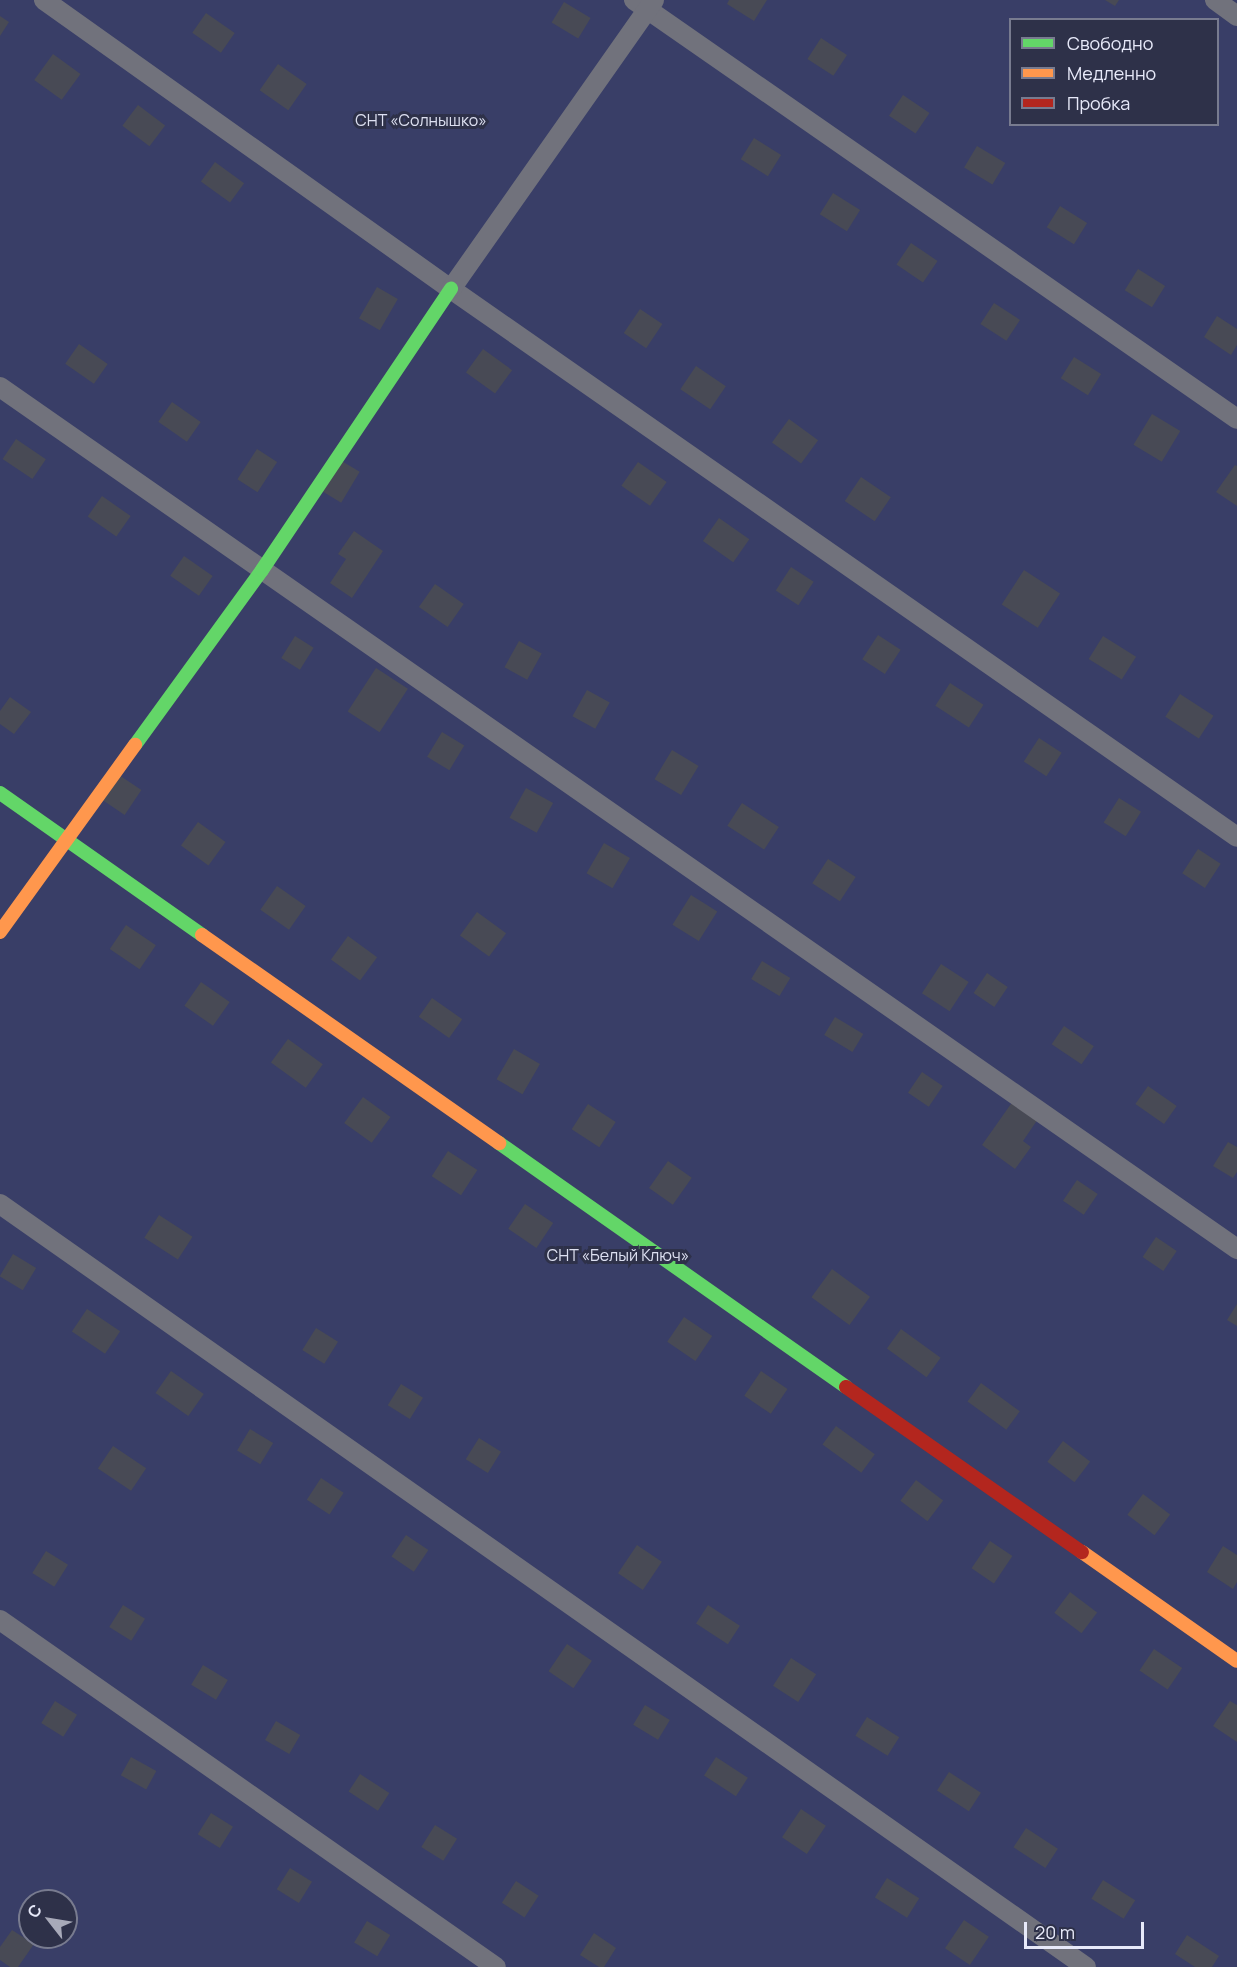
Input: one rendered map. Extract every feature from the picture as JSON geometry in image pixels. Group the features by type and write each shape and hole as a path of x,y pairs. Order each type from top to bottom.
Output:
{"street":[{"path":"0,932 65,839 262,570 451,289"},
{"path":"0,794 1237,1661"}],"lane":[{"path":"44,0 451,289 1237,837"},
{"path":"1215,0 1237,16"},
{"path":"451,289 645,3 1237,419"},
{"path":"0,387 1237,1250"},
{"path":"0,1204 1086,1967"},
{"path":"0,1620 495,1967"}],"green space":[{"name":"СНТ «Белый Ключ»","path":"0,0 1237,0 1237,1967 0,1967"}],"building":[{"path":"729,0 767,0 754,21 727,4"},
{"path":"1105,0 1119,0 1115,6"},
{"path":"564,2 591,18 578,39 552,23"},
{"path":"206,13 235,33 221,53 192,33"},
{"path":"0,16 9,22 0,36"},
{"path":"821,38 847,55 833,76 807,59"},
{"path":"53,54 81,74 62,100 34,80"},
{"path":"278,64 307,84 288,110 260,90"},
{"path":"903,95 930,113 916,134 889,116"},
{"path":"138,105 165,125 150,146 122,126"},
{"path":"754,138 781,155 768,176 741,159"},
{"path":"977,146 1005,163 992,184 964,167"},
{"path":"215,162 244,183 230,203 201,181"},
{"path":"833,193 860,210 847,231 820,214"},
{"path":"1060,206 1087,223 1074,244 1047,227"},
{"path":"911,243 938,261 923,282 896,265"},
{"path":"1138,269 1165,286 1152,307 1125,290"},
{"path":"377,287 398,299 380,330 359,318"},
{"path":"994,303 1020,320 1006,341 980,324"},
{"path":"640,309 662,324 646,348 624,333"},
{"path":"1217,316 1237,329 1237,345 1231,355 1204,337"},
{"path":"79,344 108,364 94,384 65,364"},
{"path":"483,349 512,370 495,394 466,372"},
{"path":"1074,357 1101,374 1088,395 1061,378"},
{"path":"696,366 726,386 710,409 680,389"},
{"path":"172,402 201,422 187,442 158,422"},
{"path":"1152,414 1180,431 1162,462 1133,445"},
{"path":"789,419 818,440 801,464 772,442"},
{"path":"16,439 46,459 32,479 3,459"},
{"path":"257,449 277,462 258,492 237,479"},
{"path":"340,460 360,472 341,503 321,491"},
{"path":"638,462 667,482 650,506 621,486"},
{"path":"1235,465 1237,466 1237,506 1216,492"},
{"path":"861,477 891,497 875,521 845,501"},
{"path":"102,496 131,516 116,537 88,516"},
{"path":"719,518 749,539 733,562 703,541"},
{"path":"354,531 383,551 352,598 330,583 346,559 338,554"},
{"path":"184,556 213,576 199,596 170,576"},
{"path":"791,567 814,582 798,605 776,590"},
{"path":"1024,570 1060,593 1038,628 1002,604"},
{"path":"435,584 464,604 448,627 419,607"},
{"path":"878,635 901,650 885,674 862,659"},
{"path":"295,636 314,648 300,670 281,658"},
{"path":"1103,636 1136,657 1122,680 1089,659"},
{"path":"519,641 542,654 527,680 504,667"},
{"path":"376,668 408,689 380,732 348,712"},
{"path":"950,683 984,705 969,727 935,706"},
{"path":"587,690 610,703 595,729 572,716"},
{"path":"1180,694 1214,716 1199,738 1165,717"},
{"path":"10,697 31,712 14,734 0,724 0,711"},
{"path":"442,732 464,745 449,770 427,757"},
{"path":"1039,738 1062,753 1046,776 1024,761"},
{"path":"672,750 699,766 681,795 654,779"},
{"path":"119,775 141,790 125,815 102,800"},
{"path":"526,788 553,803 537,833 510,818"},
{"path":"1119,798 1141,812 1126,836 1104,823"},
{"path":"742,803 779,827 764,850 727,826"},
{"path":"198,822 226,842 208,865 181,845"},
{"path":"604,843 630,858 612,888 586,873"},
{"path":"1198,849 1221,864 1205,888 1182,873"},
{"path":"828,859 856,877 840,901 812,883"},
{"path":"277,886 306,906 289,930 260,910"},
{"path":"691,895 717,911 699,941 672,925"},
{"path":"477,912 506,933 489,957 460,935"},
{"path":"126,925 156,945 140,969 110,949"},
{"path":"348,936 377,957 360,981 331,959"},
{"path":"762,961 790,978 779,996 751,979"},
{"path":"941,964 969,982 950,1011 922,993"},
{"path":"987,973 1008,987 994,1007 974,993"},
{"path":"201,982 230,1002 213,1026 184,1006"},
{"path":"432,998 462,1019 449,1038 419,1017"},
{"path":"835,1017 863,1034 852,1052 824,1035"},
{"path":"1064,1026 1094,1046 1082,1064 1052,1044"},
{"path":"288,1039 323,1064 306,1088 271,1062"},
{"path":"514,1049 540,1064 522,1094 496,1079"},
{"path":"922,1072 943,1086 929,1107 908,1093"},
{"path":"1148,1086 1177,1106 1164,1124 1135,1104"},
{"path":"363,1097 391,1117 372,1143 344,1123"},
{"path":"1013,1101 1038,1119 1023,1141 1031,1147 1015,1169 982,1145"},
{"path":"588,1104 616,1122 599,1147 572,1129"},
{"path":"1228,1142 1237,1147 1237,1172 1233,1178 1213,1166"},
{"path":"448,1151 477,1170 461,1195 432,1176"},
{"path":"668,1161 692,1178 673,1205 649,1188"},
{"path":"1077,1180 1098,1194 1084,1215 1063,1201"},
{"path":"525,1204 553,1223 536,1248 508,1229"},
{"path":"159,1215 193,1237 178,1259 144,1238"},
{"path":"1156,1237 1177,1251 1163,1271 1143,1257"},
{"path":"13,1254 36,1268 23,1290 0,1277"},
{"path":"832,1269 870,1297 849,1325 811,1297"},
{"path":"1237,1304 1237,1326 1227,1320"},
{"path":"87,1309 120,1331 105,1354 72,1331"},
{"path":"684,1317 712,1336 695,1361 667,1342"},
{"path":"316,1328 338,1342 324,1364 302,1350"},
{"path":"901,1329 941,1358 927,1377 887,1348"},
{"path":"171,1371 204,1394 188,1416 156,1393"},
{"path":"761,1371 788,1389 771,1414 744,1396"},
{"path":"981,1383 1020,1411 1006,1430 967,1402"},
{"path":"401,1384 423,1398 410,1419 388,1405"},
{"path":"836,1426 875,1454 861,1473 822,1445"},
{"path":"250,1429 273,1443 260,1464 237,1450"},
{"path":"479,1438 501,1452 488,1473 466,1459"},
{"path":"1063,1441 1090,1461 1075,1482 1047,1462"},
{"path":"113,1446 146,1468 131,1491 98,1468"},
{"path":"321,1478 344,1493 329,1515 307,1500"},
{"path":"916,1480 943,1500 928,1521 900,1501"},
{"path":"1143,1494 1170,1514 1155,1535 1127,1515"},
{"path":"406,1535 428,1550 414,1572 391,1557"},
{"path":"990,1541 1012,1556 994,1583 972,1568"},
{"path":"637,1545 662,1562 643,1590 618,1573"},
{"path":"1223,1546 1237,1555 1237,1582 1233,1589 1207,1572"},
{"path":"46,1551 68,1565 54,1587 32,1573"},
{"path":"1070,1592 1097,1612 1082,1633 1054,1613"},
{"path":"123,1605 145,1619 131,1641 109,1627"},
{"path":"708,1605 740,1626 728,1644 696,1623"},
{"path":"567,1644 592,1661 573,1688 549,1671"},
{"path":"1154,1649 1182,1668 1168,1690 1139,1671"},
{"path":"791,1658 816,1674 798,1702 773,1686"},
{"path":"203,1665 228,1680 216,1700 191,1685"},
{"path":"55,1701 77,1715 63,1737 41,1723"},
{"path":"1230,1701 1237,1705 1237,1742 1213,1726"},
{"path":"645,1705 670,1720 658,1740 633,1725"},
{"path":"867,1717 899,1737 888,1756 855,1736"},
{"path":"276,1721 300,1735 289,1754 265,1740"},
{"path":"131,1757 156,1771 146,1789 121,1775"},
{"path":"716,1757 748,1778 736,1796 704,1775"},
{"path":"949,1772 981,1793 969,1811 937,1790"},
{"path":"360,1774 389,1793 378,1811 349,1792"},
{"path":"801,1809 826,1826 807,1854 782,1837"},
{"path":"211,1813 233,1827 220,1848 198,1834"},
{"path":"435,1825 457,1839 443,1861 421,1847"},
{"path":"1026,1828 1058,1849 1045,1868 1013,1847"},
{"path":"290,1868 312,1882 299,1903 277,1889"},
{"path":"887,1878 919,1898 907,1918 875,1898"},
{"path":"1103,1880 1135,1900 1124,1919 1091,1899"},
{"path":"516,1881 539,1896 524,1918 502,1903"},
{"path":"964,1920 989,1937 970,1965 945,1948"},
{"path":"367,1921 390,1935 377,1956 354,1942"},
{"path":"12,1930 18,1934 18,1949 31,1949 18,1967 10,1967 0,1960 0,1947"},
{"path":"594,1933 616,1948 604,1967 599,1967 580,1955"},
{"path":"1187,1935 1219,1956 1212,1967 1195,1967 1175,1954"}],"traffic: fast":[{"path":"135,745 262,570 451,289"},
{"path":"0,793 202,935"},
{"path":"499,1143 846,1387"}],"traffic: slow":[{"path":"0,932 135,745"},
{"path":"202,935 499,1143"},
{"path":"1082,1552 1237,1661"}],"traffic: jam":[{"path":"846,1387 1082,1552"}],"park label":[{"name":"СНТ «Солнышко»","path":"421,120"}]}
